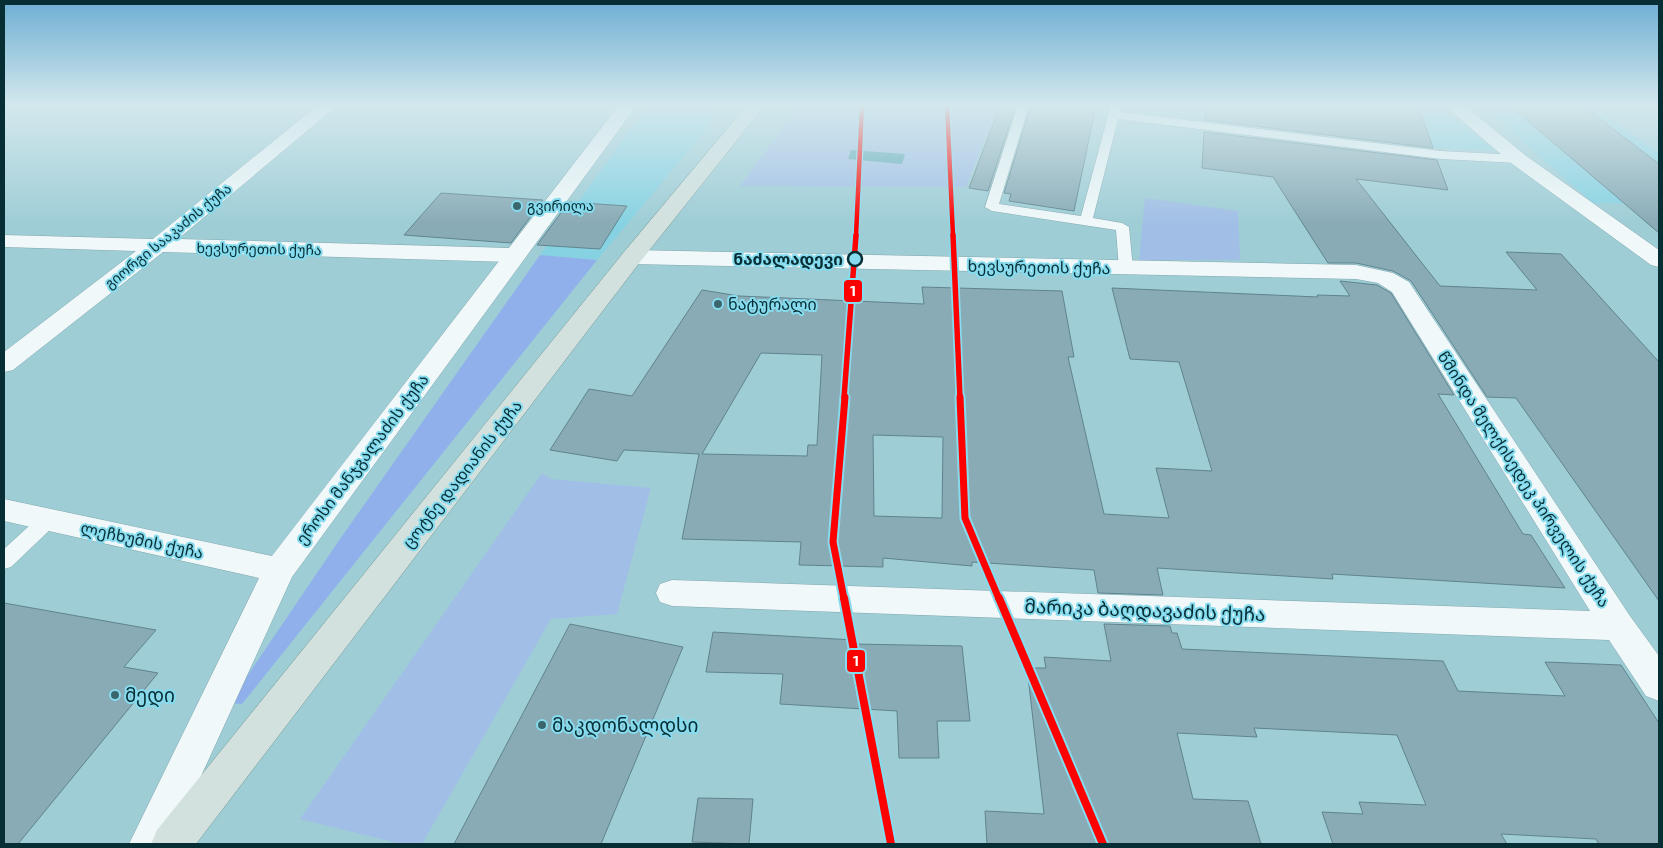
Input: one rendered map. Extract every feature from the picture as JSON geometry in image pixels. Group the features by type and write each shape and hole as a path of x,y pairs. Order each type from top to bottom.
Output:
{"main road":[{"name":"ცოტნე დადიანის ქუჩა","path":"171,844 632,257 724,145"}],"street":[{"name":"გიორგი სააკაძის ქუჩა","path":"4,364 157,246 281,145"},
{"name":"ეროსი მანჯგალაძის ქუჩა","path":"149,844 279,570 598,145"},
{"path":"1501,145 1659,260"},
{"name":"ხევსურეთის ქუჩა","path":"4,241 514,255"},
{"name":"ხევსურეთის ქუჩა","path":"632,257 1356,272 1385,278"},
{"name":"წმინდა მელქისედეკ პირველის ქუჩა","path":"1385,278 1401,287 1618,626 1659,685"},
{"name":"ლეჩხუმის ქუჩა","path":"4,510 279,570"},
{"name":"მარიკა ბაღდავაძის ქუჩა","path":"672,593 1618,626"}],"lane":[{"path":"1012,145 992,207 1122,227 1126,268"},
{"path":"1086,221 1106,145"},
{"path":"1359,145 1440,156 1518,159"},
{"path":"4,561 48,520"}],"shaded area":[{"path":"619,145 694,145 597,260 540,255"},
{"path":"771,145 983,145 966,187 740,186"},
{"path":"1405,145 1487,145 1493,150"},
{"path":"1526,145 1646,145 1659,154 1659,204 1593,203"},
{"path":"851,150 905,154 902,164 848,159"},
{"path":"1145,198 1238,211 1240,260 1139,260"},
{"path":"540,255 597,260 242,704 229,703 340,539"},
{"path":"542,473 551,479 651,488 617,614 551,619 422,844 401,844 300,819"}],"building":[{"path":"985,145 1003,145 988,191 969,188"},
{"path":"1019,145 1088,145 1074,211 1009,201 1011,194 1004,193"},
{"path":"1203,145 1309,145 1437,160 1448,190 1356,179 1440,286 1537,290 1506,252 1561,254 1659,362 1659,601 1516,398 1487,397 1411,281 1393,271 1356,263 1328,263 1273,177 1202,168"},
{"path":"1405,145 1432,145 1433,148"},
{"path":"1555,145 1634,145 1659,164 1659,233"},
{"path":"441,193 543,200 511,243 404,235"},
{"path":"569,202 627,206 600,249 537,245"},
{"path":"1340,281 1377,285 1391,293 1454,395 1438,394 1523,534 1531,535 1565,588 1332,574 1333,579 1157,568 1163,595 1098,593 1094,570 972,562 972,566 883,558 883,567 799,565 801,542 682,539 699,454 624,450 617,461 550,450 589,389 632,396 702,290 739,296 924,304 922,287 1062,291 1074,357 1068,357 1104,514 1169,518 1156,468 1212,471 1179,362 1130,359 1112,288 1318,297 1317,295 1350,296","holes":["761,353 822,355 817,445 808,445 807,456 702,454","873,435 943,437 942,518 874,516"]},
{"path":"4,603 156,630 124,667 158,673 18,844 4,844"},
{"path":"570,624 683,647 601,844 454,844"},
{"path":"1104,624 1170,626 1172,633 1177,633 1182,649 1443,661 1458,691 1565,696 1545,662 1621,665 1659,723 1659,844 1599,844 1596,839 1501,834 1507,844 1333,844 1322,812 1363,814 1359,802 1426,805 1397,735 1254,728 1257,737 1177,733 1193,799 1248,801 1261,844 987,844 985,811 1044,814 1027,668 1046,668 1044,657 1111,661"},
{"path":"713,632 854,640 854,644 962,646 970,721 937,721 939,758 899,758 897,711 780,704 783,674 706,672"},
{"path":"698,798 753,799 749,844 692,842"}],"transit line":[{"name":"1","path":"860,145 855,266 833,542 891,844"},
{"name":"1","path":"949,145 965,518 1103,844"}],"place":[{"name":"გვირილა","path":"517,206"},
{"name":"ნაძალადევი","path":"855,259"},
{"name":"ნატურალი","path":"718,304"},
{"name":"მედი","path":"115,695"},
{"name":"მაკდონალდსი","path":"542,725"}]}
